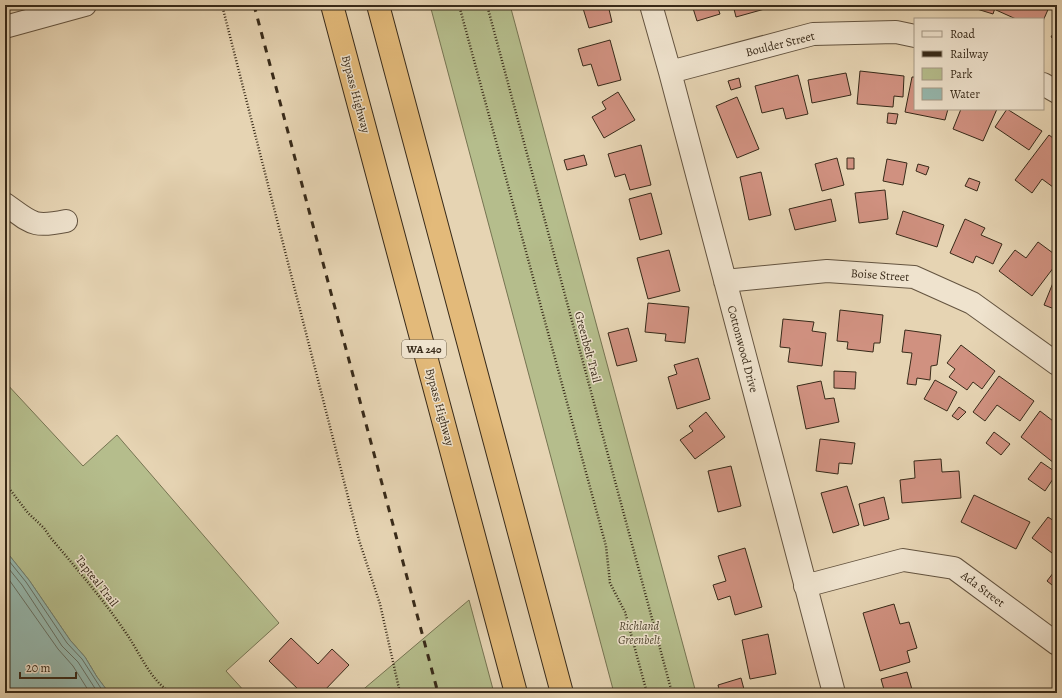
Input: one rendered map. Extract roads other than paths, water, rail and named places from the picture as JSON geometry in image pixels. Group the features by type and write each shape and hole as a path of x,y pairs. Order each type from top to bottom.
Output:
{"highway":[{"name":"Bypass Highway","path":"332,5 516,693"},
{"path":"378,5 562,693"}],"street":[{"path":"5,27 85,5"},
{"name":"Cottonwood Drive","path":"651,5 726,281 834,693"},
{"name":"Boulder Street","path":"670,72 813,34 896,32 914,36"},
{"path":"1044,85 1057,92"},
{"path":"5,204 35,223 46,225 66,221"},
{"name":"Boise Street","path":"726,281 827,271 914,277 972,303 1057,364"},
{"name":"Ada Street","path":"805,586 903,560 954,568 1057,644"}],"water":[{"path":"5,550 29,580 70,640 85,657 109,693 5,693"}],"railway":[{"path":"254,5 438,693"}],"park label":[{"name":"Richland Greenbelt","path":"639,633"}]}
